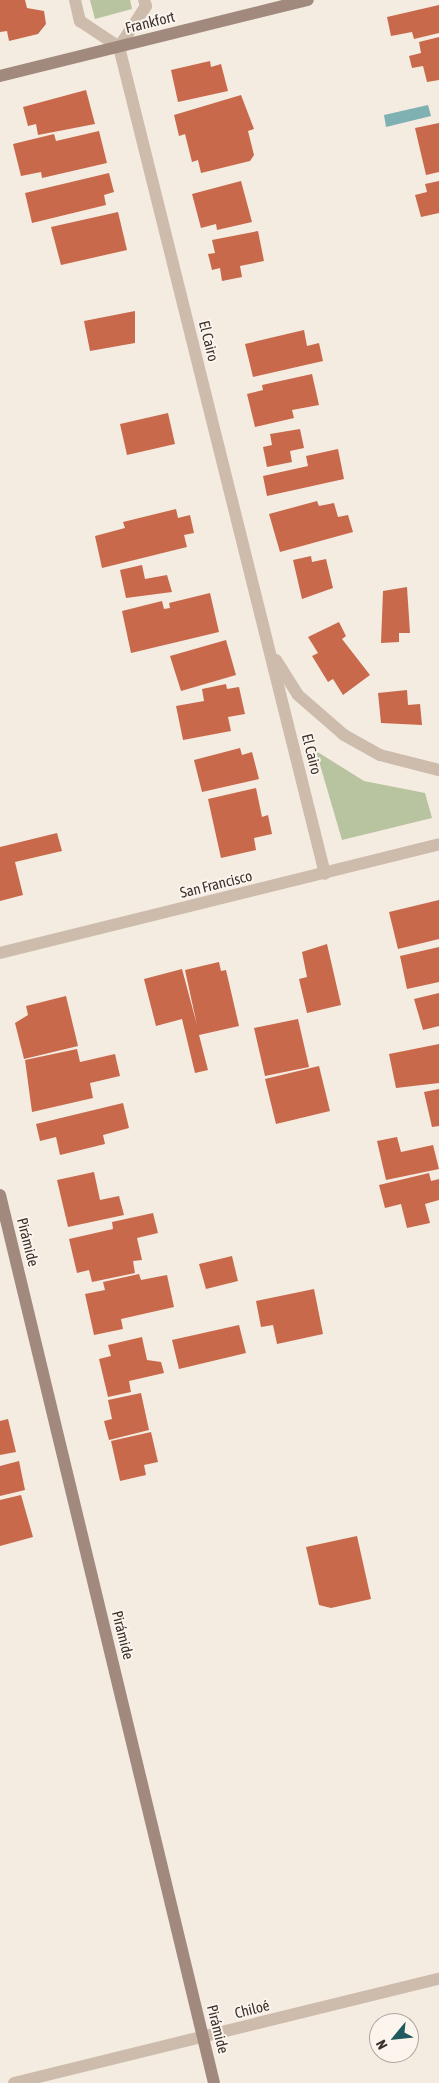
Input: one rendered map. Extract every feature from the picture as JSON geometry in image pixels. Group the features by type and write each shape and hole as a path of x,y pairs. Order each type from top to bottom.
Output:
{"street":[{"path":"75,0 80,21 118,47 146,6 144,0"},
{"name":"Frankfort","path":"0,76 308,0"},
{"name":"El Cairo","path":"118,47 325,874"},
{"name":"El Cairo","path":"267,642 298,695 327,723 380,755 439,770"},
{"name":"San Francisco","path":"0,953 325,874 439,844"},
{"name":"Pirámide","path":"0,1195 214,2083"},
{"name":"Chiloé","path":"14,2083 439,1980"}],"green space":[{"path":"90,0 130,0 132,9 95,19"},
{"path":"316,751 364,781 425,793 432,818 342,840"}],"water":[{"path":"428,105 431,116 386,127 384,115"}],"building":[{"path":"0,0 25,0 27,8 44,11 46,24 38,34 9,41 7,31 0,32"},
{"path":"439,5 439,33 414,39 412,32 391,36 387,17"},
{"path":"439,37 439,80 427,82 423,66 412,68 409,56 421,53 419,42"},
{"path":"210,61 211,67 221,64 228,91 178,102 171,70"},
{"path":"86,90 95,124 38,135 36,124 28,126 23,107"},
{"path":"241,95 254,129 248,131 254,155 250,161 201,173 198,160 192,162 185,134 179,136 174,115"},
{"path":"439,123 439,172 426,175 415,128"},
{"path":"99,131 107,163 42,178 41,172 21,176 13,144 54,134 56,141"},
{"path":"109,173 114,192 104,195 106,205 32,223 25,193"},
{"path":"241,181 252,222 217,230 216,224 201,228 192,194"},
{"path":"439,181 439,213 421,217 415,195 427,192 425,184"},
{"path":"118,212 127,250 61,265 51,227"},
{"path":"258,231 264,261 240,266 242,277 222,281 220,268 212,270 208,254 215,253 212,240"},
{"path":"135,311 135,343 90,351 84,321"},
{"path":"304,330 307,346 319,343 323,361 253,377 245,344"},
{"path":"312,374 319,405 292,410 294,418 255,427 247,394 263,390 262,385"},
{"path":"168,413 175,444 127,455 120,424"},
{"path":"300,429 304,448 290,451 292,462 267,467 263,447 272,445 270,434"},
{"path":"338,449 344,479 267,496 263,476 308,466 306,456"},
{"path":"317,501 319,506 334,503 338,517 348,515 353,532 280,552 269,514"},
{"path":"176,509 178,518 190,515 194,533 184,535 187,547 102,568 95,536 125,528 123,522"},
{"path":"311,556 312,562 326,559 333,588 302,599 293,560"},
{"path":"142,565 145,579 167,575 172,592 126,598 120,570"},
{"path":"407,587 410,633 399,633 399,642 381,643 383,591"},
{"path":"210,593 219,632 131,653 122,611 162,601 164,609 170,608 169,603"},
{"path":"339,622 346,636 342,639 370,675 343,695 333,679 328,682 312,656 318,653 308,637"},
{"path":"226,640 236,675 181,691 170,656"},
{"path":"226,684 227,689 239,687 245,714 228,717 231,731 183,740 176,706 204,701 202,689"},
{"path":"407,690 408,705 420,704 422,725 381,723 378,693"},
{"path":"240,748 242,755 252,752 259,779 202,792 194,760"},
{"path":"256,788 262,817 268,815 272,834 254,838 256,850 221,858 208,799"},
{"path":"57,833 62,851 15,862 23,895 0,901 0,847"},
{"path":"439,900 439,939 398,949 389,912"},
{"path":"327,944 341,1005 307,1013 299,979 307,977 302,952"},
{"path":"439,947 439,982 407,989 400,956"},
{"path":"219,962 221,971 226,970 239,1026 199,1035 208,1070 195,1073 182,1019 156,1026 144,979 182,969 197,1025 185,970"},
{"path":"439,993 439,1026 423,1030 414,999"},
{"path":"66,996 78,1046 24,1059 15,1023 28,1015 26,1006"},
{"path":"298,1019 309,1067 265,1076 254,1028"},
{"path":"439,1044 439,1083 396,1088 389,1054"},
{"path":"77,1049 80,1062 115,1054 120,1076 90,1083 93,1098 32,1112 25,1060"},
{"path":"319,1066 330,1111 276,1124 265,1079"},
{"path":"439,1089 439,1126 432,1127 424,1092"},
{"path":"123,1103 129,1128 103,1135 105,1144 60,1155 56,1137 40,1141 36,1124"},
{"path":"397,1137 401,1152 433,1145 439,1169 386,1180 377,1141"},
{"path":"94,1172 100,1200 119,1196 124,1215 68,1227 57,1180"},
{"path":"429,1173 431,1181 439,1179 439,1200 425,1204 430,1223 407,1228 401,1204 385,1208 379,1185"},
{"path":"153,1213 158,1233 137,1238 142,1260 133,1261 135,1273 92,1282 89,1270 77,1273 69,1239 113,1229 112,1222"},
{"path":"232,1256 238,1281 206,1289 199,1264"},
{"path":"139,1274 141,1280 167,1275 174,1307 121,1319 123,1329 94,1335 85,1294 105,1290 103,1282"},
{"path":"314,1289 323,1334 277,1344 273,1325 261,1327 256,1301"},
{"path":"239,1325 246,1353 179,1369 172,1340"},
{"path":"142,1337 147,1360 161,1362 164,1373 129,1381 131,1392 108,1397 99,1359 111,1356 108,1345"},
{"path":"141,1393 149,1430 109,1440 104,1421 112,1419 108,1400"},
{"path":"8,1419 16,1452 0,1455 0,1421"},
{"path":"151,1432 158,1462 144,1465 146,1475 120,1481 111,1441"},
{"path":"19,1461 25,1490 0,1496 0,1466"},
{"path":"21,1495 33,1537 0,1546 0,1500"},
{"path":"357,1536 371,1599 331,1608 319,1605 306,1547"}]}
